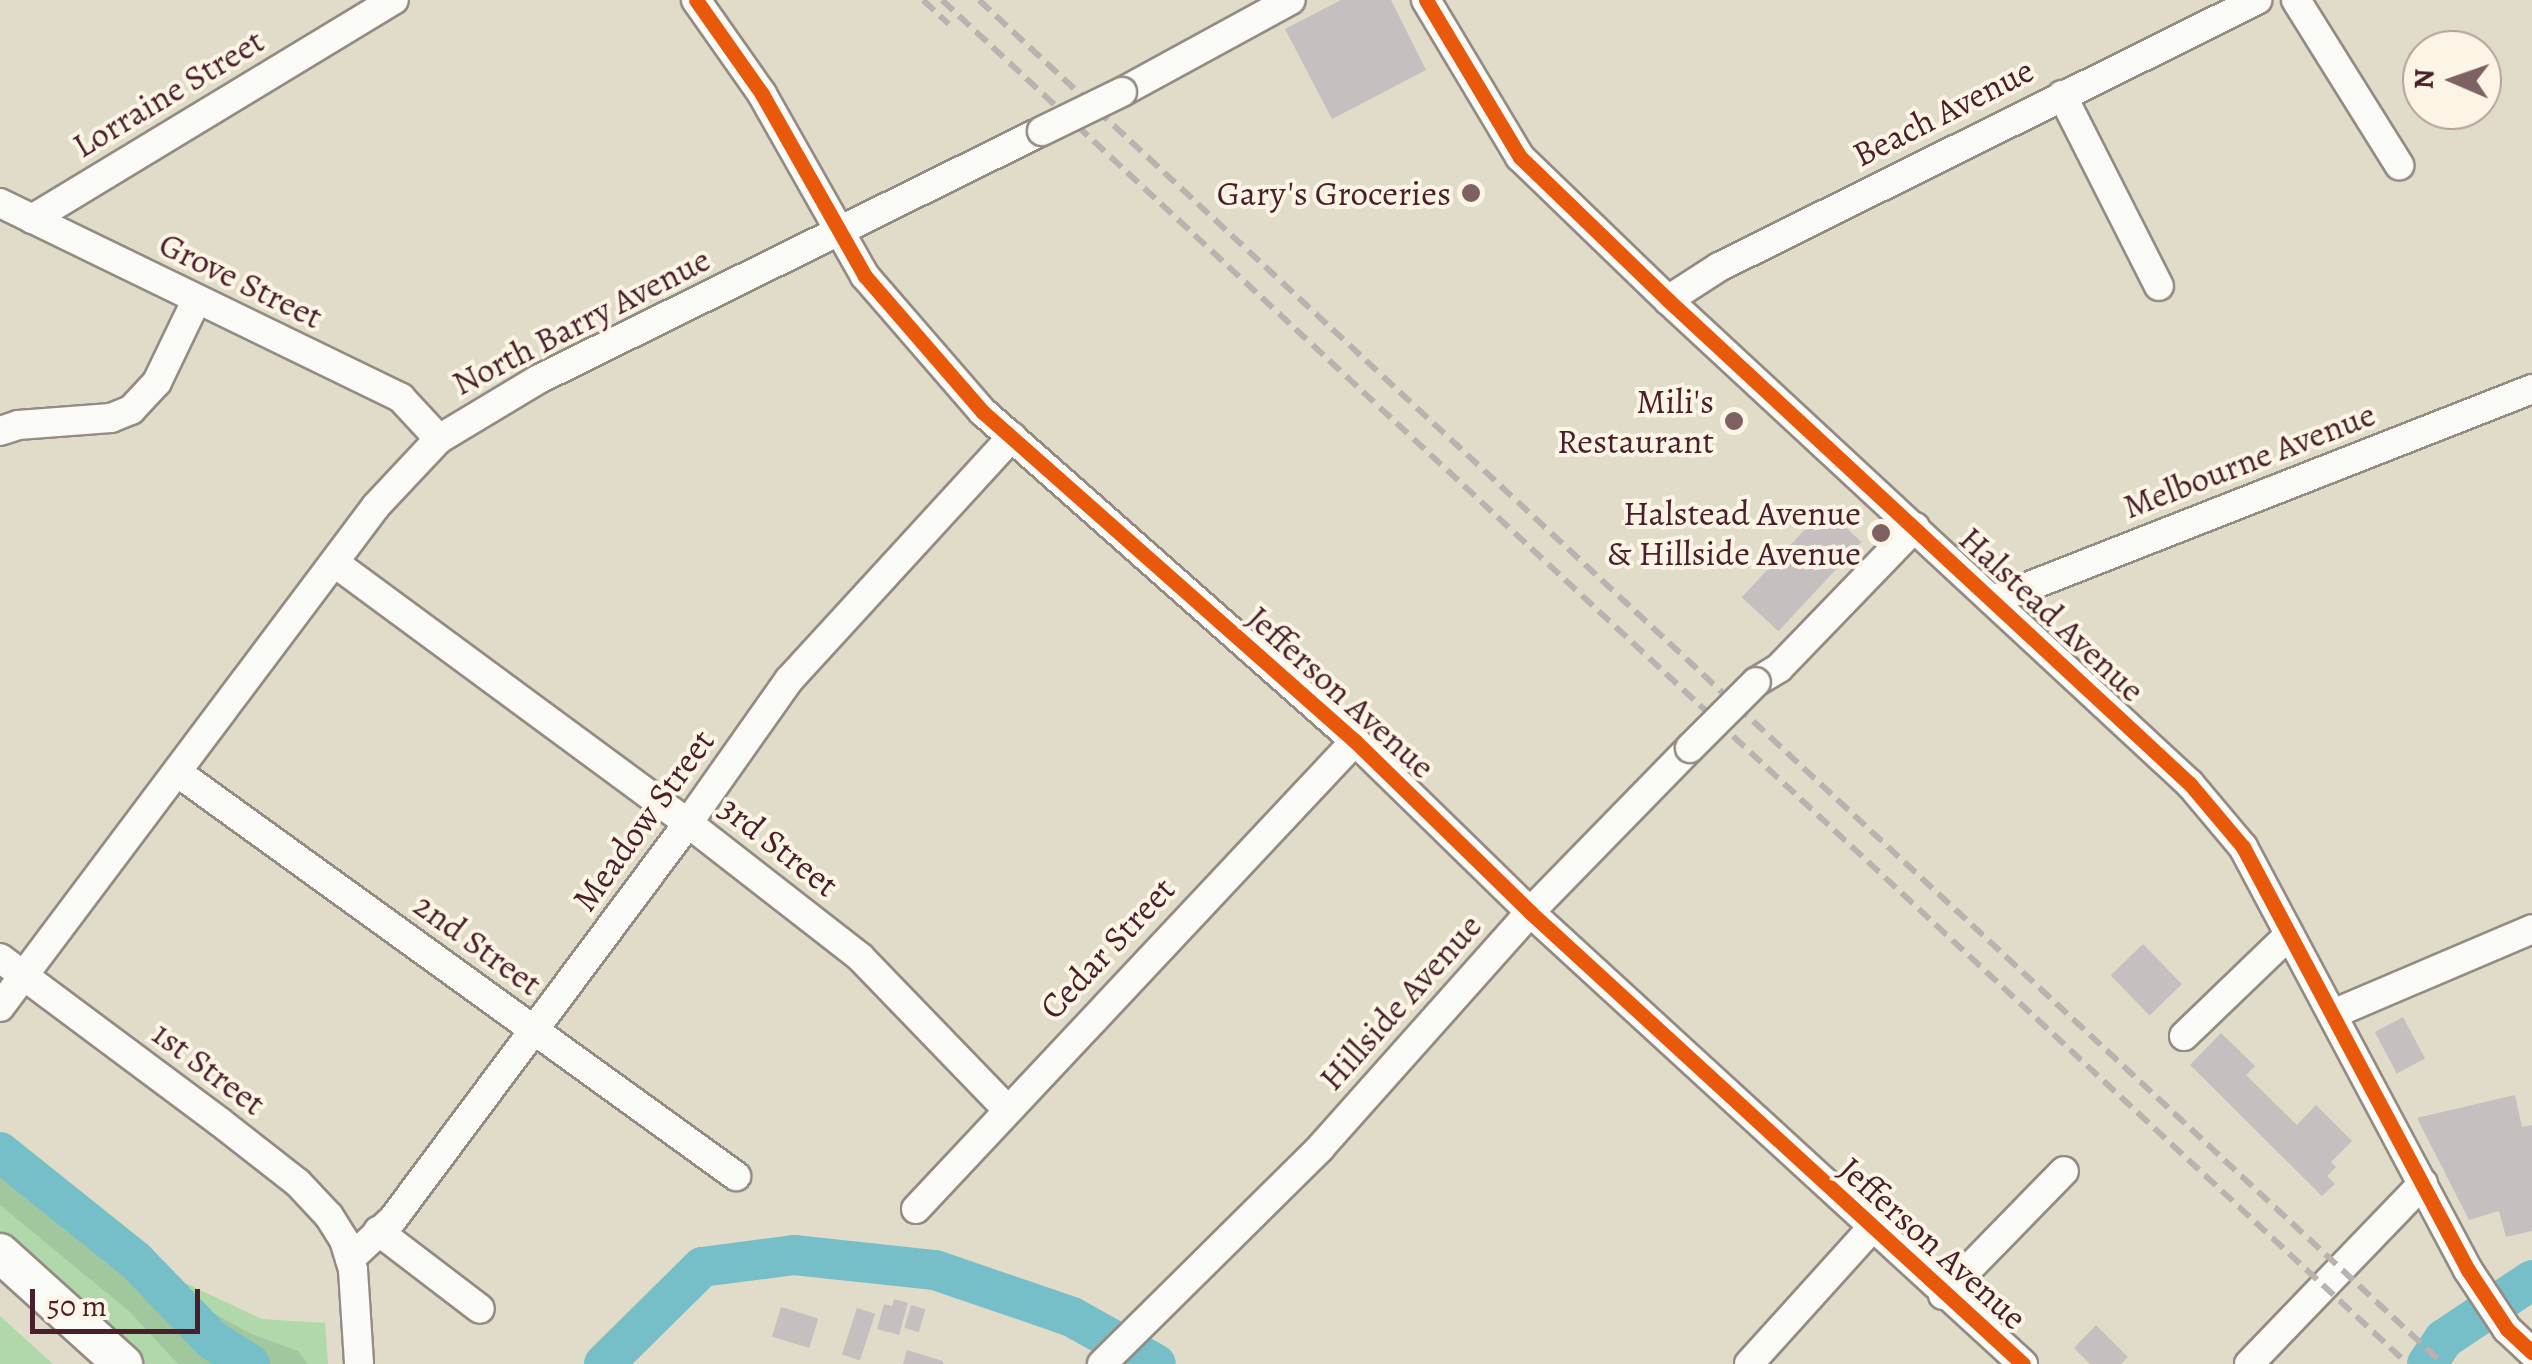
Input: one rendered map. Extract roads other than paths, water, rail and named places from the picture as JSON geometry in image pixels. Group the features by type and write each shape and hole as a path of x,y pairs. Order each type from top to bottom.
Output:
{"highway":[{"path":"0,1253 122,1364"},
{"path":"0,1286 85,1364"}],"street":[{"name":"Lorraine Street","path":"32,219 394,0"},
{"name":"Jefferson Avenue","path":"696,0 762,94 866,276 909,330 1012,438 1354,741 1530,912 1942,1295 2022,1364"},
{"name":"North Barry Avenue","path":"0,1007 376,506 439,439 539,379 841,234 1122,92 1291,0"},
{"name":"Halstead Avenue","path":"1426,0 1520,156 1668,300 2190,784 2243,847 2468,1270 2507,1329 2532,1352"},
{"name":"Beach Avenue","path":"1668,300 1718,266 2257,0"},
{"path":"2296,0 2400,165"},
{"path":"2062,95 2159,286"},
{"name":"Grove Street","path":"0,203 401,398 439,439"},
{"path":"0,430 18,424 111,418 131,410 158,382 196,301"},
{"name":"Melbourne Avenue","path":"1994,600 2532,389"},
{"name":"Meadow Street","path":"350,1259 393,1218 688,823 789,680 1012,438"},
{"name":"Hillside Avenue","path":"1106,1361 1320,1148 1530,912 1756,682 1779,668 1915,527"},
{"name":"3rd Street","path":"335,564 688,823 860,957 1007,1109"},
{"name":"Cedar Street","path":"916,1209 1354,741"},
{"name":"2nd Street","path":"177,772 736,1176"},
{"path":"2333,1014 2532,929"},
{"path":"2184,1036 2288,936"},
{"name":"1st Street","path":"0,958 298,1183 329,1216 350,1259"},
{"path":"1942,1295 2064,1171"},
{"path":"2249,1364 2424,1183"},
{"path":"1748,1364 1871,1229"},
{"path":"378,1231 480,1309"},
{"path":"350,1259 358,1364"}],"waterway":[{"path":"0,1152 135,1260 212,1340 250,1364"},
{"path":"604,1364 702,1267 794,1255 935,1270 1072,1317 1156,1364"},
{"path":"2427,1364 2444,1339 2532,1280"}],"railway":[{"path":"923,0 949,24"},
{"path":"942,0 2408,1364"},
{"path":"979,0 2443,1364"}],"place":[{"name":"Gary's Groceries","path":"1471,193"},
{"name":"Mili's Restaurant","path":"1734,421"},
{"name":"Halstead Avenue & Hillside Avenue","path":"1881,533"}]}
